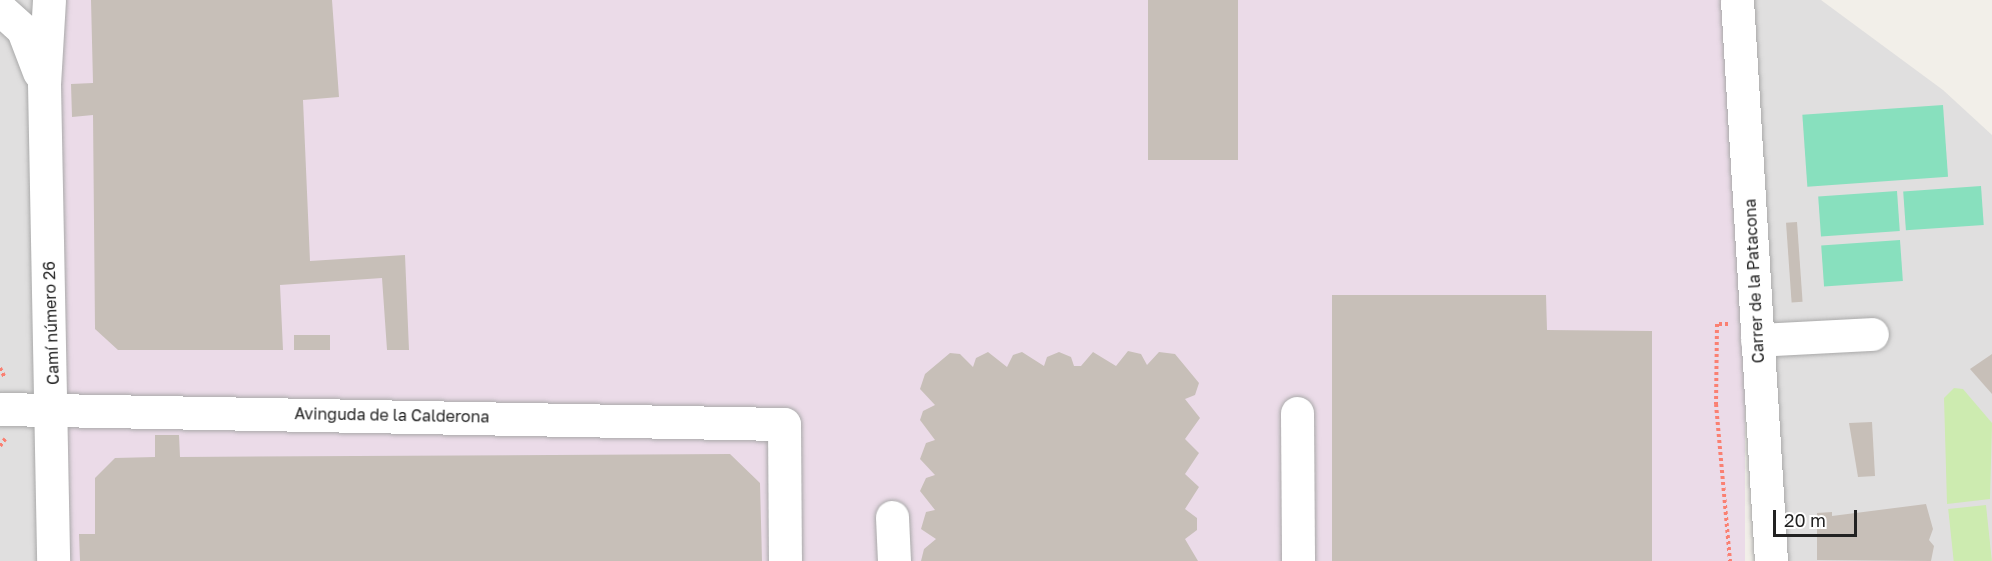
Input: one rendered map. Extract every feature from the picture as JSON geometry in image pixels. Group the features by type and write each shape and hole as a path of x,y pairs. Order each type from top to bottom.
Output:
{"street":[{"name":"Camí número 26","path":"49,0 44,84 54,407 52,561"},
{"name":"Carrer de la Patacona","path":"1737,0 1771,561"},
{"name":"Camí número 26","path":"0,9 23,30 44,84"},
{"path":"1757,340 1872,334"},
{"name":"Avinguda de la Calderona","path":"0,409 54,407 784,424 785,561"},
{"path":"1297,413 1298,561"},
{"path":"892,517 894,561"}],"shaded area":[{"path":"0,0 49,0 49,561 0,561"},
{"path":"49,0 1745,0 1745,561 49,561"},
{"path":"1745,0 1821,0 1943,90 1992,135 1992,561 1774,561"}],"green space":[{"path":"1943,105 1948,177 1807,187 1802,115"},
{"path":"1981,186 1984,225 1906,230 1903,191"},
{"path":"1897,191 1900,231 1821,236 1818,197"},
{"path":"1900,240 1903,281 1824,286 1821,246"},
{"path":"1954,388 1963,389 1992,423 1990,499 1947,504 1944,398"},
{"path":"1986,505 1992,561 1954,561 1948,509"}],"building":[{"path":"91,0 332,0 339,97 303,100 310,261 405,255 409,350 387,350 382,278 280,285 283,350 118,350 95,329 93,115 72,117 71,84 93,83"},
{"path":"1148,0 1238,0 1238,160 1148,160"},
{"path":"1797,222 1803,302 1792,303 1786,223"},
{"path":"1332,295 1546,295 1547,330 1652,331 1652,561 1332,561"},
{"path":"294,335 330,335 330,350 294,350"},
{"path":"1128,351 1141,354 1147,365 1159,352 1175,354 1199,383 1195,395 1185,399 1200,418 1185,439 1199,453 1185,474 1199,487 1185,509 1197,518 1197,530 1185,539 1198,561 921,561 924,549 936,539 921,529 926,512 935,510 920,491 926,478 935,475 920,459 926,443 935,440 920,420 923,411 935,405 920,389 925,374 950,353 960,354 973,367 976,358 988,352 1007,367 1013,355 1022,352 1044,366 1047,357 1059,352 1071,357 1074,366 1081,366 1093,352 1116,366"},
{"path":"1992,354 1992,394 1970,369"},
{"path":"1872,422 1875,476 1858,477 1849,423"},
{"path":"155,435 179,435 180,457 730,454 760,483 762,561 80,561 79,534 95,534 95,478 115,458 155,457"},
{"path":"1926,504 1933,529 1929,540 1934,546 1931,561 1817,560 1817,513 1832,512 1832,516"}]}
